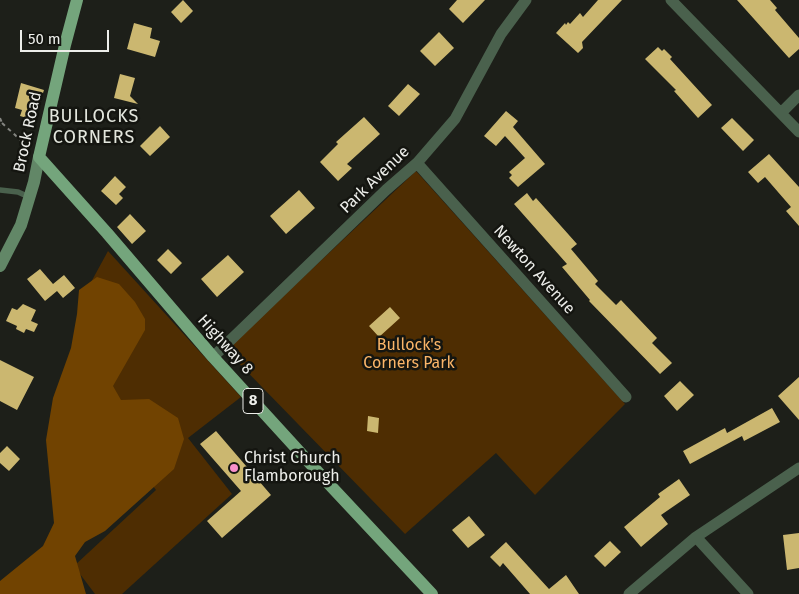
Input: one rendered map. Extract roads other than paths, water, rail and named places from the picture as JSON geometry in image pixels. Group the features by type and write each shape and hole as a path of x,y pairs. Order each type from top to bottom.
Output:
{"main road":[{"name":"Brock Road","path":"0,266 21,225 30,198 64,45 76,0"},
{"name":"Highway 8","path":"39,157 213,356 432,594"}],"street":[{"name":"Park Avenue","path":"213,356 416,163 455,119 501,34 526,0"},
{"path":"670,0 799,132"},
{"path":"781,112 799,95"},
{"name":"Newton Avenue","path":"416,163 626,397"},
{"path":"629,594 696,537 799,468"},
{"path":"696,537 748,594"}],"lane":[{"path":"0,190 18,192 30,198"}],"place":[{"name":"Christ Church Flamborough","path":"234,468"}],"district":[{"name":"BULLOCKS CORNERS","path":"94,127"}],"park label":[{"name":"Bullock's Corners Park","path":"409,355"}]}
